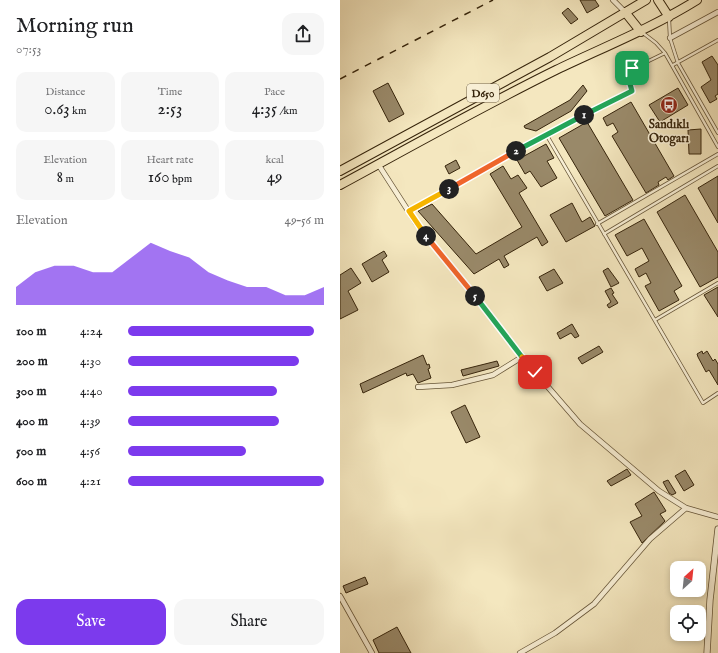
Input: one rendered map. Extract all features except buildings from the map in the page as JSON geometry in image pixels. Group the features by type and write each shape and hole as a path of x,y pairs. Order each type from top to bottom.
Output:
{"highway":[{"name":"D650","path":"340,171 550,57 646,0"},
{"path":"658,0 669,17"},
{"name":"D650","path":"340,185 543,77 641,32 697,0"},
{"path":"625,12 641,32"}],"street":[{"path":"613,0 625,12"},
{"path":"670,38 718,12"},
{"path":"378,164 416,223 522,357 580,424 659,491 686,508 718,517"},
{"path":"418,387 452,385 493,375 522,357"},
{"path":"520,653 555,633 594,604 650,539 686,508"},
{"path":"707,653 710,600 718,529"},
{"path":"340,596 372,653"}],"lane":[{"path":"669,17 670,38 678,63 718,133"},
{"path":"641,32 656,43 673,65 718,147"},
{"path":"673,65 718,40"},
{"path":"409,211 546,134 632,91 628,77 632,68 664,53"},
{"path":"546,134 597,224 703,403 718,393"},
{"path":"597,224 718,154"},
{"path":"604,234 718,166"},
{"path":"655,320 718,283"}],"railway":[{"path":"340,79 493,0"}],"place":[{"name":"Sandıklı Otogarı","path":"669,105"}],"route":[{"path":"535,372 416,223 409,211 546,134 632,91 628,77 632,68"}]}
